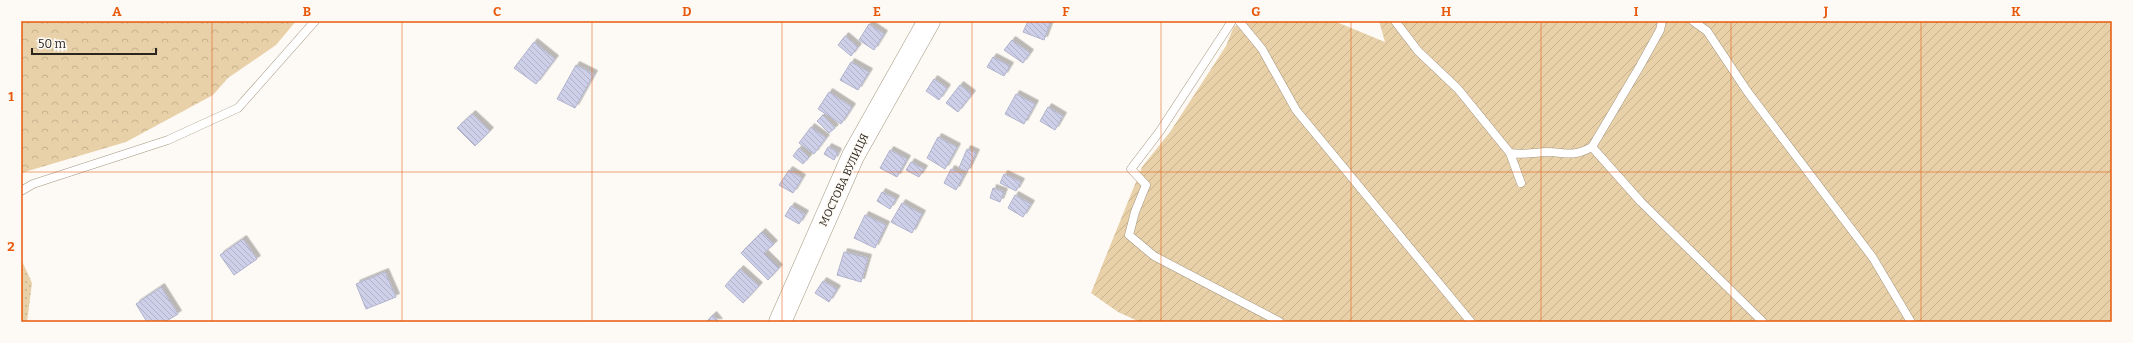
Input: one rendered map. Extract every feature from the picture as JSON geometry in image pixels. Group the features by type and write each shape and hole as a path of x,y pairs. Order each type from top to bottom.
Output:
{"street":[{"name":"МОСТОВА ВУЛИЦЯ","path":"780,322 853,156 929,21"}],"lane":[{"path":"21,191 33,184 168,140 238,108 315,21"},
{"path":"1232,21 1160,131 1131,169 1146,185 1135,212 1130,236 1154,256 1280,322"},
{"path":"1239,21 1262,49 1296,110 1471,322"},
{"path":"1395,21 1418,50 1458,89 1510,153 1521,183"},
{"path":"1510,153 1523,155 1546,152 1579,154 1592,147 1640,66 1660,30 1662,21"},
{"path":"1693,21 1707,31 1747,91 1873,258 1911,322"},
{"path":"1592,147 1641,202 1763,322"}],"green space":[{"path":"21,21 296,21 276,45 228,78 213,95 126,142 21,173"},
{"path":"1256,21 1334,21 1385,42 1379,21 2112,21 2112,322 1140,322 1118,312 1091,293 1142,167 1170,132 1226,46 1234,26"},
{"path":"21,259 32,283 27,322 21,322"}],"building":[{"path":"1028,21 1051,21 1044,40 1023,32"},
{"path":"869,24 884,34 874,50 859,40"},
{"path":"845,36 858,47 851,56 838,45"},
{"path":"1012,40 1030,53 1023,63 1004,50"},
{"path":"534,42 555,59 536,84 514,68"},
{"path":"993,57 1010,66 1004,76 987,67"},
{"path":"851,62 869,72 858,90 840,80"},
{"path":"576,65 594,74 575,108 557,99"},
{"path":"934,79 947,88 939,100 926,91"},
{"path":"960,85 972,94 958,112 946,103"},
{"path":"829,92 852,107 841,124 818,109"},
{"path":"1016,94 1035,104 1024,124 1005,114"},
{"path":"1048,107 1063,116 1055,130 1040,121"},
{"path":"472,114 490,131 475,146 457,128"},
{"path":"823,115 835,128 829,133 817,121"},
{"path":"811,127 826,138 814,154 799,143"},
{"path":"938,137 957,147 945,169 927,158"},
{"path":"828,147 838,152 834,160 824,154"},
{"path":"799,148 809,157 803,164 793,156"},
{"path":"967,149 976,153 967,172 959,168"},
{"path":"890,150 907,159 897,177 880,168"},
{"path":"911,162 924,169 919,177 906,170"},
{"path":"951,169 964,175 956,190 944,183"},
{"path":"789,170 802,178 793,193 779,185"},
{"path":"1004,174 1021,182 1016,191 1000,183"},
{"path":"993,188 1004,192 1000,202 990,198"},
{"path":"882,192 896,199 890,209 877,201"},
{"path":"1015,195 1031,204 1023,217 1008,208"},
{"path":"902,203 922,214 912,233 891,222"},
{"path":"791,206 805,214 799,224 785,216"},
{"path":"865,215 886,225 875,248 854,238"},
{"path":"762,232 774,244 764,253 779,268 768,280 741,253"},
{"path":"243,239 257,259 234,275 220,255"},
{"path":"844,252 868,258 861,282 837,275"},
{"path":"740,269 759,286 743,303 725,286"},
{"path":"385,272 396,297 366,309 356,284"},
{"path":"823,281 837,289 829,302 815,293"},
{"path":"161,287 178,314 165,322 147,322 136,304"},
{"path":"713,315 719,322 706,322"}]}
